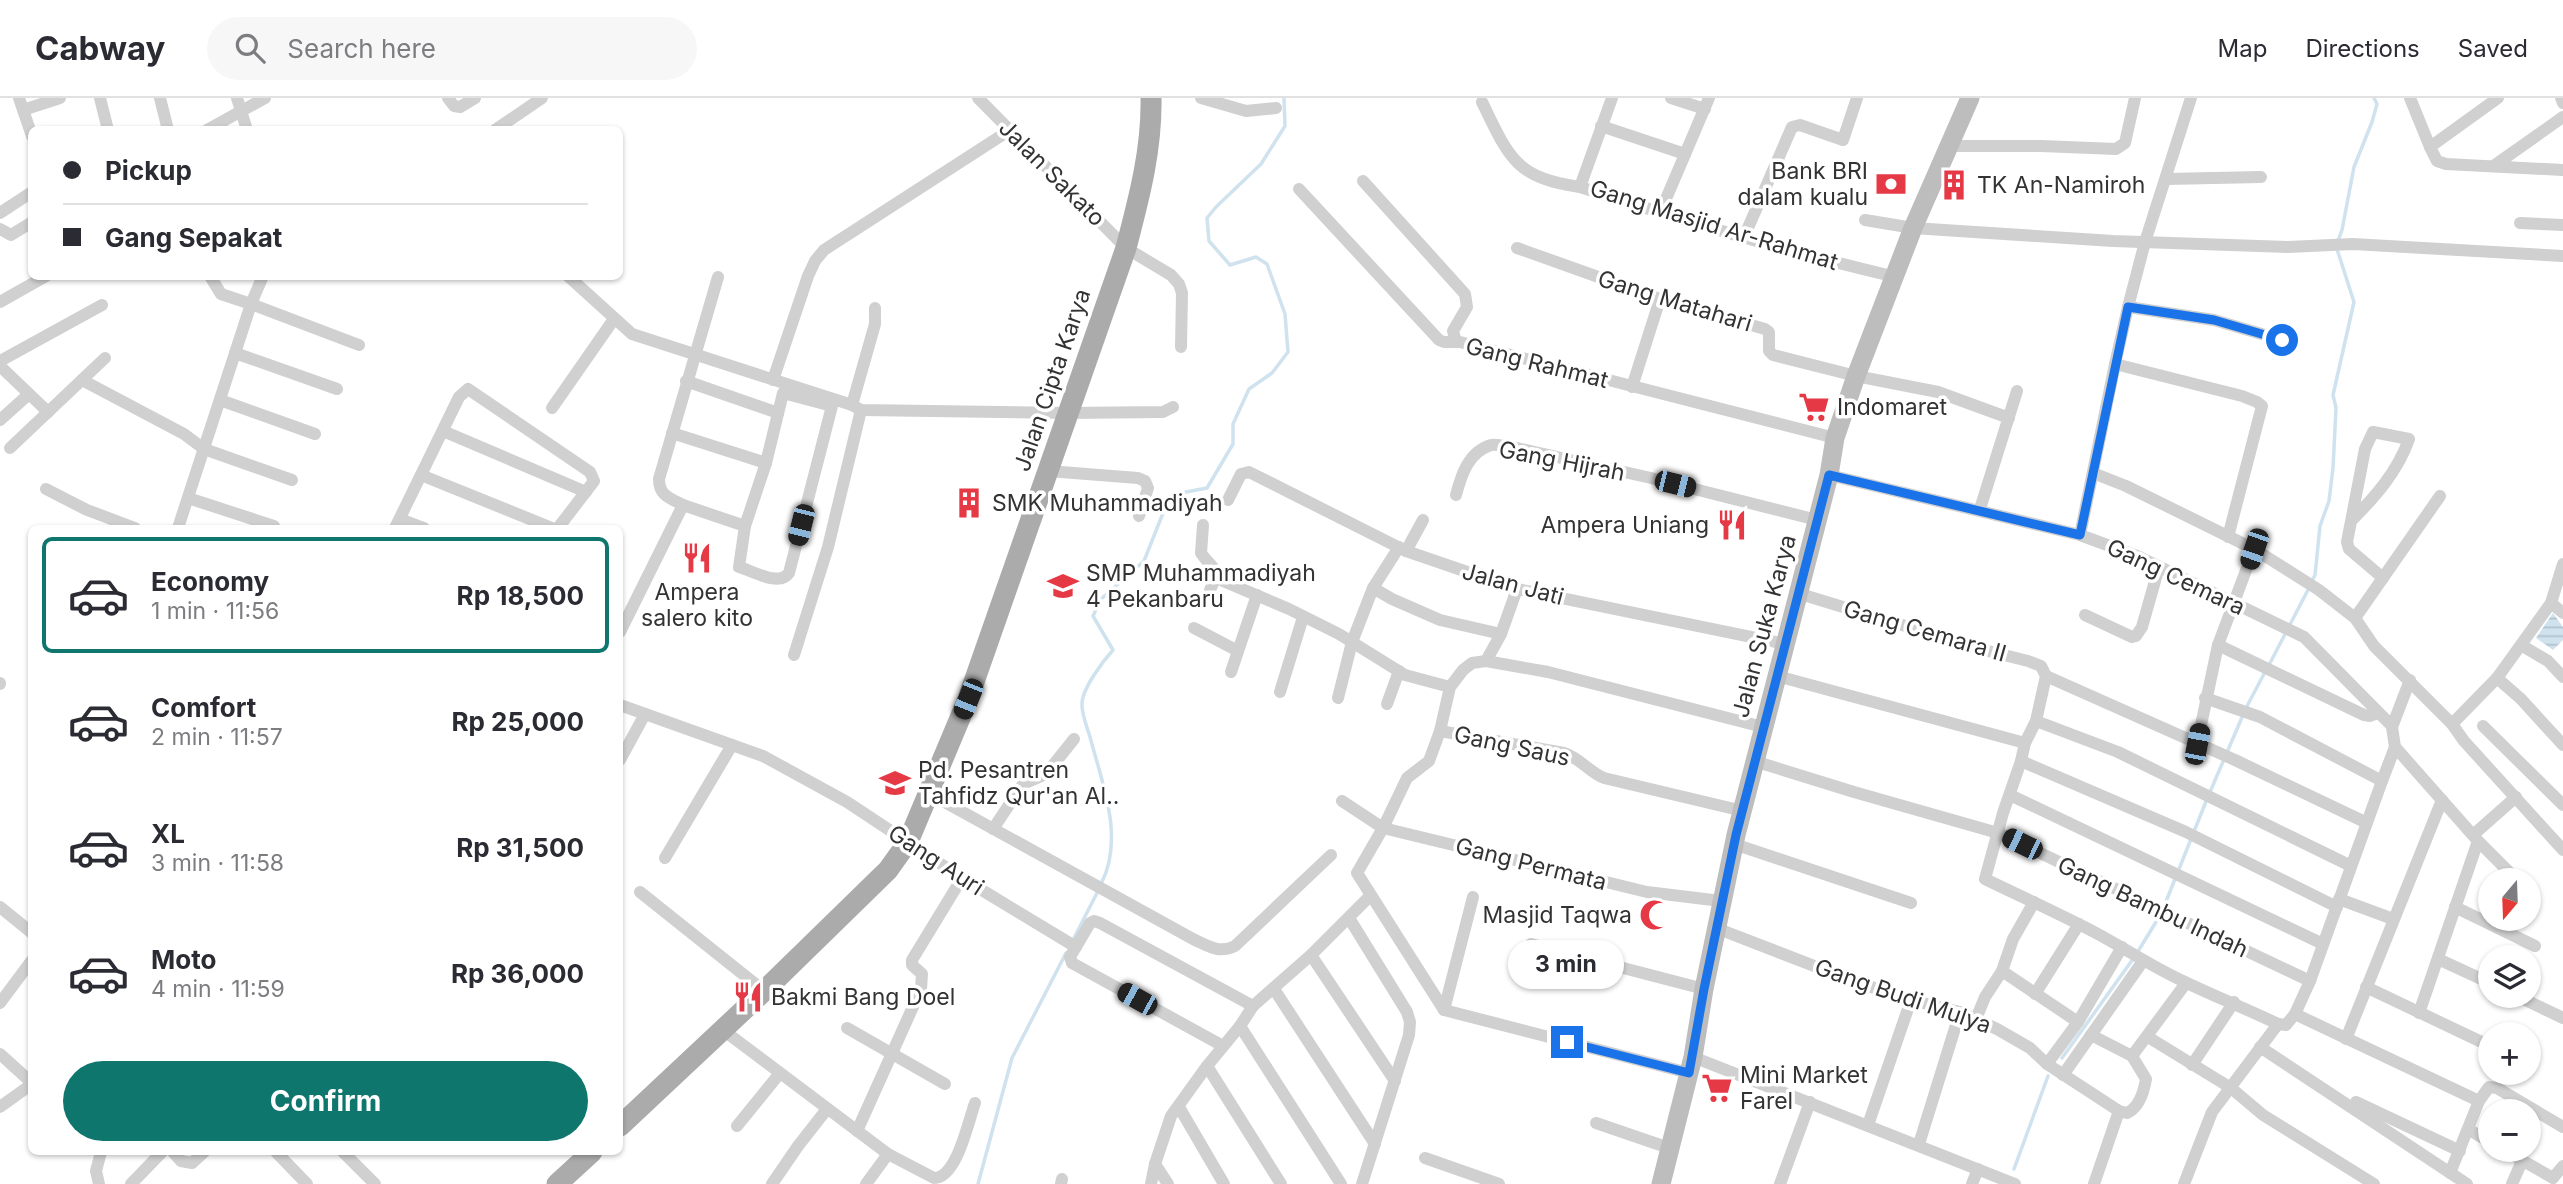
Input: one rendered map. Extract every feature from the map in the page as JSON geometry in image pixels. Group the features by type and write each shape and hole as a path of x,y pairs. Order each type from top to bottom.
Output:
{"main road":[{"name":"Jalan Cipta Karya","path":"623,1123 888,870 908,842 930,794 981,663 1126,248 1145,175 1151,98"},
{"name":"Jalan Suka Karya","path":"1661,1184 1672,1149 1691,1065 1734,844 1829,475 1835,438 1913,228 1970,98"},
{"path":"556,1184 589,1155"}],"street":[{"path":"29,126 21,104 61,98"},
{"path":"100,98 107,126"},
{"path":"160,98 167,126"},
{"path":"212,126 239,104 265,98"},
{"path":"448,98 454,106 460,107 475,98"},
{"path":"501,126 542,98"},
{"name":"Jalan Sakato","path":"978,98 1126,248 1171,275 1179,284 1182,293 1181,347"},
{"path":"1201,98 1246,111 1276,108"},
{"name":"Gang Masjid Ar-Rahmat","path":"1612,98 1580,187 1819,259 1896,277"},
{"path":"1660,213 1707,103 1671,98"},
{"path":"1744,237 1792,127 1800,125 1843,140 1857,98"},
{"path":"1948,146 2119,149 2126,141 2135,98"},
{"path":"2080,535 2115,364 2144,242 2191,98"},
{"path":"2430,148 2498,98"},
{"path":"2561,98 2563,103"},
{"path":"2416,101 2430,148 2438,162 2563,170"},
{"path":"1482,102 1514,162 1549,182 1580,187"},
{"path":"239,104 246,126"},
{"path":"2496,166 2563,117"},
{"path":"1601,126 1685,154"},
{"path":"773,380 808,276 824,250 1010,130"},
{"path":"2166,180 2261,177"},
{"path":"1363,181 1465,294 1467,307 1453,331 1456,342"},
{"name":"Gang Rahmat","path":"1299,189 1439,340 1456,342 1835,438"},
{"path":"0,213 28,195"},
{"path":"1865,220 1913,228 2144,242 2288,247 2353,244 2563,256"},
{"path":"2520,223 2563,225"},
{"path":"0,229 11,236 28,225"},
{"name":"Gang Matahari","path":"1517,248 1660,299 1765,329 1769,332 1769,351 1773,355 1856,376"},
{"path":"718,277 672,433 659,489 662,494 683,505 745,526"},
{"path":"0,302 39,280"},
{"path":"213,280 221,294 359,345"},
{"path":"179,525 251,304 261,280"},
{"path":"572,280 632,334 857,408 1068,413 1163,412 1173,407"},
{"path":"1632,387 1660,299"},
{"path":"48,412 0,363 102,305"},
{"path":"2128,307 2214,320 2282,340"},
{"path":"794,655 828,547 875,324 875,308"},
{"path":"552,408 614,319"},
{"path":"235,353 337,389"},
{"path":"10,447 105,358"},
{"path":"2115,364 2242,396 2262,407 2228,537"},
{"path":"1856,376 1938,392 2009,418"},
{"path":"82,380 184,434 204,449 292,480"},
{"path":"687,381 778,413"},
{"path":"398,524 459,397 465,389 470,389 590,472 594,481 560,525"},
{"path":"1980,509 2018,391"},
{"path":"783,393 832,406 786,577 779,580 740,567 745,526 766,463 778,413 783,393"},
{"path":"0,420 29,394"},
{"path":"220,400 315,434"},
{"path":"443,430 586,492"},
{"path":"2352,520 2402,460 2409,439 2373,432 2365,449 2352,520 2347,548 2383,578"},
{"path":"672,433 766,463"},
{"name":"Gang Hijrah","path":"1456,495 1463,470 1474,457 1491,445 1508,446 1651,478 1817,520"},
{"path":"1048,471 1138,478 1145,481 1148,488 1139,516"},
{"name":"Jalan Jati","path":"1228,500 1241,474 1249,472 1402,549 1517,589 1786,644"},
{"path":"2093,473 2126,486 2254,549 2319,590 2355,618 2374,646 2452,724 2464,741 2563,850"},
{"path":"421,475 545,525"},
{"name":"Gang Cemara","path":"1829,475 2080,535 2137,556 2304,637 2392,726"},
{"path":"46,489 87,510 127,525"},
{"path":"2355,618 2440,496"},
{"path":"188,498 271,525"},
{"path":"623,626 683,505"},
{"path":"1338,698 1352,642 1373,588 1423,520"},
{"path":"1203,525 1201,553 1213,565 1213,584 1257,595 1352,642 1405,675 1450,687"},
{"path":"2197,744 2218,645 2254,549"},
{"path":"2452,724 2497,678 2551,603 2563,564"},
{"path":"2085,615 2132,637 2136,636 2142,626 2159,567"},
{"path":"1373,588 1440,620 1502,635"},
{"path":"1486,661 1502,635 1517,589"},
{"name":"Gang Cemara II","path":"1797,593 2041,666 2046,676 2235,760 2367,823"},
{"path":"1231,672 1257,595"},
{"path":"2551,603 2563,613"},
{"path":"1280,692 1303,617"},
{"path":"1194,628 1238,651"},
{"path":"2218,645 2364,715 2378,713"},
{"path":"2521,645 2548,662 2563,677"},
{"path":"1763,727 1548,672 1486,661 1467,666 1450,687 1440,731 1429,761 1408,778 1357,873 1444,1010 1691,1065 1810,1102 2015,1184"},
{"path":"1387,704 1399,671"},
{"path":"1777,676 2025,743"},
{"path":"2046,676 2036,721 2025,743 1985,879 2079,924 2186,983 2234,1002 2278,1024 2286,1025 2295,1014 2310,981 2395,747 2392,726 2410,680"},
{"path":"2497,678 2521,699 2563,745"},
{"path":"2205,698 2260,717 2382,781"},
{"name":"Gang Auri","path":"623,706 763,756 847,802 962,878 1073,945"},
{"path":"623,754 645,714"},
{"path":"2036,721 2118,752 2351,866"},
{"path":"2483,726 2563,805"},
{"name":"Gang Saus","path":"1440,731 1564,753 1581,761 1600,776 1638,788 1743,811"},
{"path":"993,829 1023,784 1046,774 1074,739"},
{"path":"665,858 732,745"},
{"path":"2395,747 2505,868"},
{"name":"Gang Bambu Indah","path":"1754,761 1998,833 2310,981"},
{"path":"2021,761 2186,832 2338,903 2393,919"},
{"path":"930,794 1217,950 1235,946 1331,855"},
{"path":"2010,795 2323,944"},
{"path":"2420,1013 2475,838 2515,797"},
{"path":"2346,1039 2442,800"},
{"name":"Gang Permata","path":"1342,801 1383,828 1647,892 1721,901"},
{"path":"1734,844 1911,903"},
{"path":"857,1131 921,989 922,974 912,965 912,960 962,878"},
{"path":"640,892 764,991"},
{"path":"1151,1184 1171,1116 1207,1066 1253,1006 1311,955 1370,896"},
{"path":"1444,1010 1473,897"},
{"path":"1976,1019 1985,997 2002,971 2013,939 2034,902"},
{"path":"0,906 28,930"},
{"path":"2455,908 2533,945"},
{"path":"1349,918 1409,1016 1410,1030 1362,1184"},
{"path":"1223,1046 1072,963 1070,957 1073,945 1094,921 1253,1006"},
{"path":"2035,994 2079,924"},
{"name":"Gang Budi Mulya","path":"1716,928 1911,1000 1960,1012 1976,1019 2030,1048 2047,1064 2119,1111"},
{"path":"1531,944 1704,989"},
{"path":"2047,1064 2133,954"},
{"path":"2063,1075 2091,1035 2133,954"},
{"path":"1311,955 1395,1081"},
{"path":"2438,959 2478,977"},
{"path":"0,1003 28,965"},
{"path":"2002,971 2078,1022"},
{"path":"2132,1056 2186,983"},
{"path":"2366,987 2478,1040"},
{"path":"1274,989 1375,1144"},
{"path":"1868,1125 1911,1000"},
{"path":"2192,1065 2234,1002"},
{"path":"2541,1007 2563,1018"},
{"path":"1919,1144 1960,1012"},
{"path":"2295,1014 2478,1101"},
{"path":"2184,1184 2212,1112 2278,1024"},
{"path":"1240,1026 1341,1184"},
{"path":"848,1028 945,1084"},
{"path":"723,1030 888,1154 934,1178 941,1178 954,1164 975,1103"},
{"path":"2091,1035 2132,1056 2146,1079 2143,1093 2133,1110 2127,1113 2119,1111 2094,1184"},
{"path":"2148,1037 2231,1088 2263,1115 2374,1184"},
{"path":"2260,1047 2466,1184"},
{"path":"0,1054 28,1079"},
{"path":"1207,1066 1281,1184"},
{"path":"737,1126 780,1073"},
{"path":"2319,1085 2460,1151"},
{"path":"0,1107 28,1086"},
{"path":"2480,1099 2489,1087 2494,1087 2515,1099"},
{"path":"1784,1183 1810,1102"},
{"path":"2450,1173 2478,1104"},
{"path":"1179,1107 1224,1184"},
{"path":"772,1184 827,1109"},
{"path":"2541,1114 2563,1127"},
{"path":"1597,1123 1672,1149"},
{"path":"2468,1129 2478,1135"},
{"path":"866,1184 888,1154"},
{"path":"99,1184 96,1171 100,1155"},
{"path":"131,1184 159,1155"},
{"path":"176,1155 181,1161 192,1163 201,1155"},
{"path":"279,1155 304,1183"},
{"path":"346,1155 375,1184"},
{"path":"1425,1158 1499,1184"},
{"path":"2512,1184 2522,1162"},
{"path":"2524,1162 2553,1178 2563,1166"},
{"path":"1155,1164 1168,1184"},
{"path":"1972,1184 1978,1169"}],"water":[{"path":"2553,613 2563,627 2563,640 2553,650 2536,638"}],"waterway":[{"path":"1101,884 1111,848 1109,810 1082,705 1089,684 1113,650 1093,616 1101,599 1144,561 1165,508 1186,492 1207,488 1233,444 1233,424 1249,389 1272,373 1288,352 1285,314 1267,264 1256,257 1230,265 1209,241 1207,218 1261,164 1285,126 1284,98"},
{"path":"2312,581 2315,575 2320,526 2329,501 2333,468 2336,408 2333,395 2354,302 2336,246 2342,230 2354,167 2377,104 2374,98"},
{"path":"2269,665 2309,588"},
{"path":"2246,708 2265,672"},
{"path":"2210,792 2243,715"},
{"path":"2165,904 2207,799"},
{"path":"1073,940 1098,891"},
{"path":"2137,953 2156,922"},
{"path":"978,1184 1012,1058 1066,953"},
{"path":"2062,1058 2133,959"},
{"path":"2014,1169 2048,1076"}],"place":[{"name":"Bank BRI dalam kualu","path":"1891,184"},
{"name":"TK An-Namiroh","path":"1954,185"},
{"name":"Indomaret","path":"1814,407"},
{"name":"SMK Muhammadiyah","path":"969,503"},
{"name":"Ampera Uniang","path":"1732,525"},
{"name":"Ampera salero kito","path":"697,558"},
{"name":"SMP Muhammadiyah 4 Pekanbaru","path":"1063,586"},
{"name":"Pd. Pesantren Tahfidz Qur'an Al..","path":"895,783"},
{"name":"Masjid Taqwa","path":"1655,915"},
{"name":"Bakmi Bang Doel","path":"748,997"},
{"name":"Mini Market Farel","path":"1717,1088"}],"route":[{"path":"1567,1042 1689,1073 1736,835 1829,475 2080,535 2128,307 2214,320 2282,340"}]}
